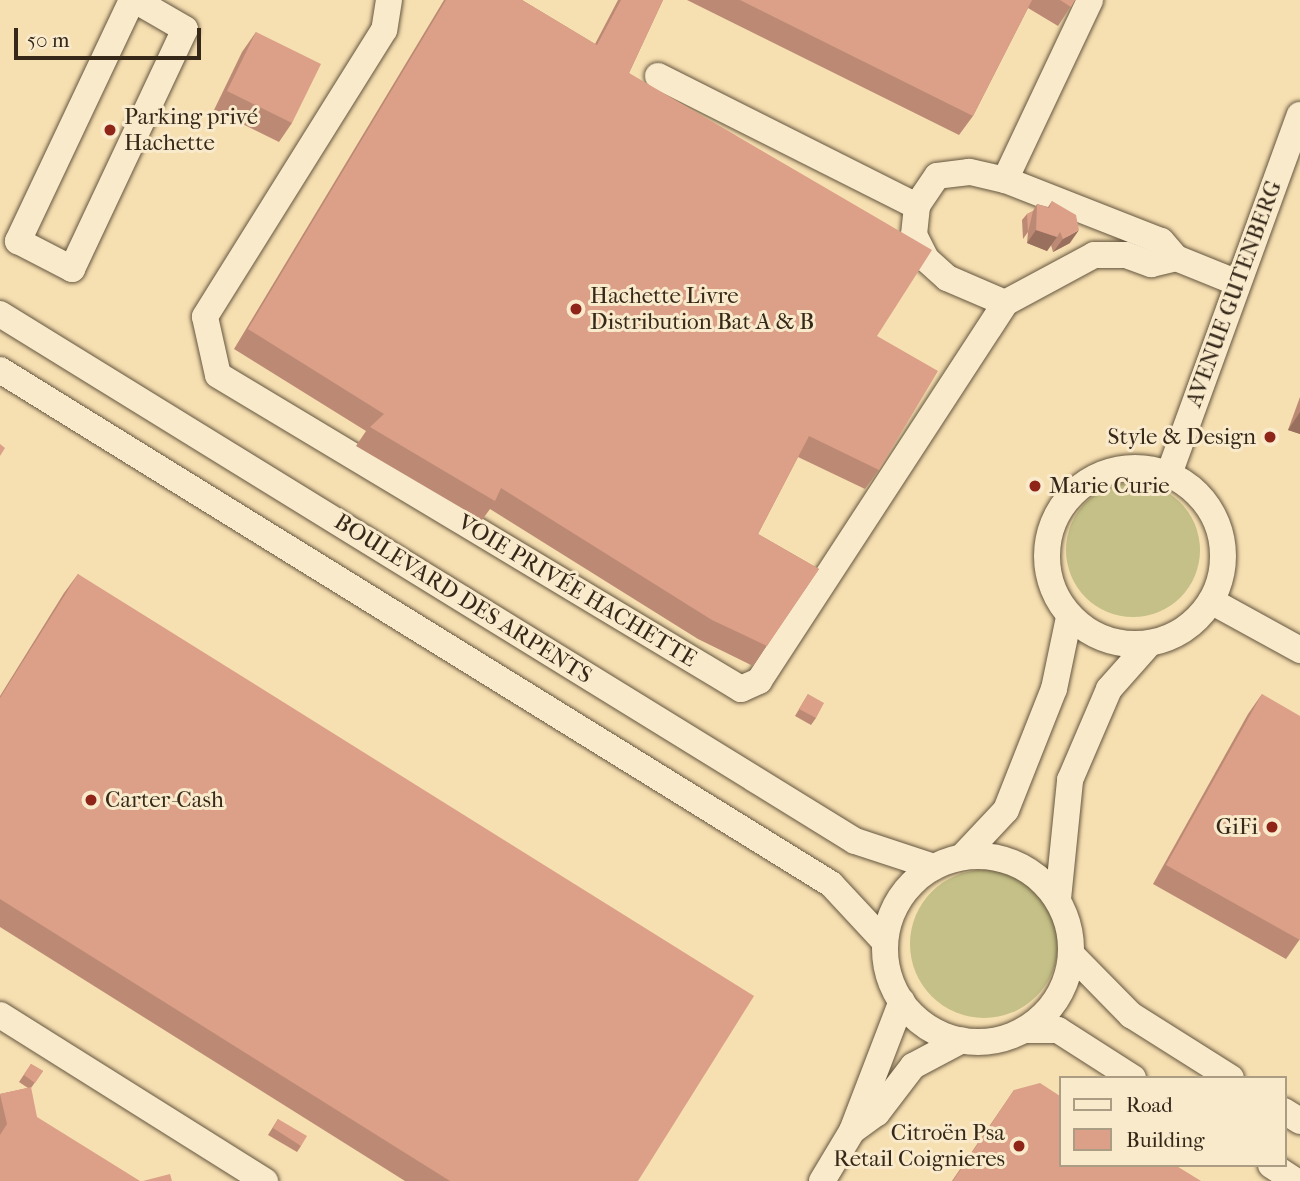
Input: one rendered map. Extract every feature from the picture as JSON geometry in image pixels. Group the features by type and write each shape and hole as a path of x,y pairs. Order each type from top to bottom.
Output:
{"street":[{"path":"133,0 185,29 72,269 18,240 133,0"},
{"name":"VOIE PRIVÉE HACHETTE","path":"389,0 384,30 205,317 218,375 741,689 759,681 1005,303 1094,255 1126,255 1151,264 1176,258"},
{"path":"1005,180 1090,0"},
{"path":"658,76 917,206 914,236 926,259 947,278 1005,303"},
{"name":"AVENUE GUTENBERG","path":"1169,474 1236,282 1300,115"},
{"name":"VOIE PRIVÉE HACHETTE","path":"917,206 937,176 949,171 1005,180 1161,241 1176,258 1236,282"},
{"name":"BOULEVARD DES ARPENTS","path":"0,314 855,841 934,867"},
{"path":"0,370 831,884 886,942"},
{"path":"1024,1030 1049,1009 1066,981 1071,954 1058,899 1070,780 1109,689 1149,644 1195,621 1211,601 1222,573 1216,524 1195,490 1169,474 1140,467 1110,470 1083,484 1062,505 1049,532 1046,562 1053,592 1069,617 1094,635 1149,644"},
{"path":"1211,601 1300,650"},
{"path":"962,857 1006,810 1054,689 1069,617"},
{"path":"1058,899 1026,868 1000,858 962,857 934,867 897,903 886,942 888,973 902,1001 936,1031 962,1040 985,1042 1024,1030 1058,1030 1130,1076"},
{"path":"1071,954 1131,1015 1228,1076"},
{"path":"822,1181 852,1131 902,1001"},
{"path":"0,1015 265,1181"},
{"path":"852,1131 877,1113 913,1066 962,1040"},
{"path":"1274,1167 1296,1181"}],"shaded area":[{"path":"1133,483 1159,488 1181,502 1195,524 1200,550 1195,576 1181,598 1159,612 1133,617 1107,612 1085,598 1071,576 1066,550 1071,524 1085,502 1107,488"},
{"path":"984,870 1012,875 1036,892 1053,916 1058,944 1053,972 1036,996 1012,1013 984,1018 956,1013 932,996 915,972 910,944 915,916 932,892 956,875"}],"building":[{"name":"Hachette Livre Distribution Bat A & B","path":"446,0 522,0 597,45 621,0 663,0 629,73 932,250 877,336 938,371 879,470 809,436 758,534 819,569 767,646 712,620 501,488 495,501 370,427 384,414 248,329"},
{"path":"740,0 1032,0 973,116"},
{"path":"1060,0 1075,0 1071,7"},
{"path":"256,32 321,64 292,123 227,91"},
{"path":"1052,201 1076,215 1079,230 1063,239 1060,232 1057,237 1036,230 1037,204 1049,208"},
{"path":"1033,211 1028,232 1027,214"},
{"path":"78,574 754,996 638,1181 450,1181 0,899 0,698"},
{"path":"808,694 824,703 816,718 799,709"},
{"path":"1262,694 1300,716 1300,940 1166,865"},
{"path":"31,1064 43,1071 35,1083 24,1075"},
{"name":"Citroën Psa Retail Coignieres","path":"1040,1083 1058,1095 1058,1167 1178,1167 1201,1181 953,1181 1014,1090"},
{"path":"31,1087 37,1117 140,1181 0,1181 0,1135 7,1124 0,1094"},
{"path":"278,1119 307,1136 301,1146 273,1128"},
{"path":"170,1174 172,1181 143,1181"}],"place":[{"name":"Parking privé Hachette","path":"110,130"},
{"name":"Hachette Livre Distribution Bat A & B","path":"576,309"},
{"name":"Style & Design","path":"1270,437"},
{"name":"Marie Curie","path":"1035,486"},
{"name":"Carter-Cash","path":"91,800"},
{"name":"GiFi","path":"1272,827"},
{"name":"Citroën Psa Retail Coignieres","path":"1019,1146"}]}
